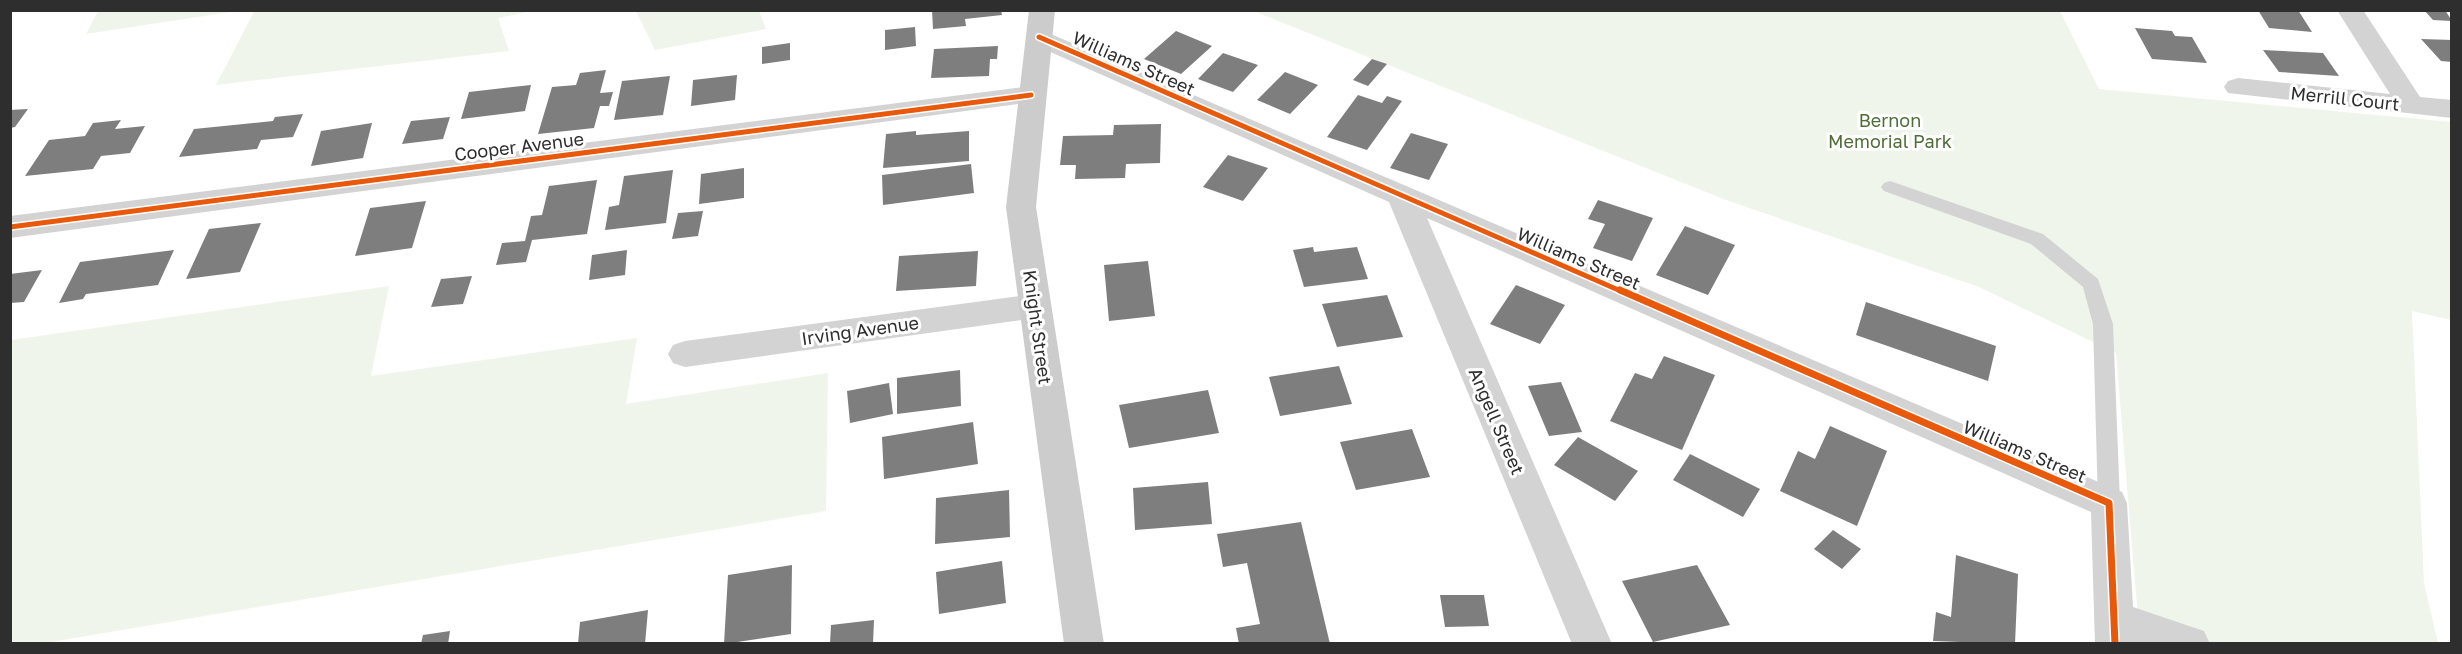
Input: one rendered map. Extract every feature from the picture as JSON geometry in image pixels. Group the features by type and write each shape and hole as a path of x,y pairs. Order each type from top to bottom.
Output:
{"street":[{"path":"2350,10 2411,104"},
{"name":"Knight Street","path":"1041,24 1031,95 1021,207 1084,644"},
{"name":"Williams Street","path":"1041,24 1403,198 2109,503"},
{"name":"Merrill Court","path":"2238,87 2451,109"},
{"name":"Cooper Avenue","path":"10,227 1031,95"},
{"name":"Angell Street","path":"1403,198 1592,644"},
{"name":"Irving Avenue","path":"685,354 1035,306"},
{"path":"2109,503 2115,631 2190,644"}],"lane":[{"path":"1890,188 2037,239 2091,284 2103,324 2109,503"}],"green space":[{"path":"98,10 237,11 86,34"},
{"path":"255,10 531,11 498,18 509,51 216,85"},
{"path":"636,11 759,11 766,29 655,50"},
{"name":"Bernon Memorial Park","path":"1253,11 2060,11 2099,89 2451,122 2451,320 2412,311 2424,583 2438,643 2209,643 2138,618 2116,353 1979,287 1726,200"},
{"path":"389,286 371,376 637,338 626,404 828,373 826,511 45,643 11,643 11,340"}],"building":[{"path":"932,10 1001,10 1002,15 965,19 966,26 933,29"},
{"path":"2258,10 2298,10 2312,32 2269,28"},
{"path":"2424,10 2445,10 2452,21 2433,20"},
{"path":"915,27 916,46 885,50 885,30"},
{"path":"2135,28 2172,31 2175,36 2192,37 2207,63 2152,59"},
{"path":"1176,31 1212,46 1181,74 1144,59"},
{"path":"2421,39 2452,40 2452,62 2441,61"},
{"path":"790,43 790,60 762,64 762,47"},
{"path":"998,46 997,59 990,59 989,76 931,78 934,49"},
{"path":"2263,50 2323,53 2339,76 2279,72"},
{"path":"1223,53 1258,65 1233,92 1198,79"},
{"path":"1372,59 1387,64 1368,86 1353,80"},
{"path":"606,70 600,93 613,92 609,106 600,106 594,128 538,134 552,87 576,85 580,73"},
{"path":"1285,72 1318,85 1290,114 1257,100"},
{"path":"737,75 735,100 691,106 693,80"},
{"path":"670,76 663,115 614,120 622,81"},
{"path":"531,85 525,111 461,119 469,92"},
{"path":"1358,95 1382,103 1387,96 1402,101 1367,150 1327,137"},
{"path":"28,109 15,127 10,128 10,110"},
{"path":"303,114 293,137 261,140 257,149 179,157 194,129 273,121 275,117"},
{"path":"450,117 443,139 402,144 411,121"},
{"path":"121,120 115,129 145,126 130,153 101,156 93,169 25,176 49,140 85,136 93,123"},
{"path":"372,123 363,158 311,166 321,131"},
{"path":"1161,124 1160,163 1126,164 1125,178 1075,179 1076,165 1060,165 1063,136 1113,135 1114,125"},
{"path":"916,131 916,135 969,131 969,161 883,168 886,134"},
{"path":"1411,133 1448,144 1429,180 1390,168"},
{"path":"1228,155 1268,168 1243,201 1203,187"},
{"path":"971,164 974,193 883,205 882,175"},
{"path":"744,168 744,198 699,204 701,174"},
{"path":"673,170 666,223 605,230 609,207 619,205 624,176"},
{"path":"597,180 587,234 532,240 526,262 496,265 502,243 525,241 531,216 542,215 549,186"},
{"path":"1598,200 1653,218 1632,261 1593,248 1605,224 1588,219"},
{"path":"426,201 412,248 355,256 370,208"},
{"path":"703,211 698,236 672,239 678,213"},
{"path":"261,223 240,272 186,279 209,229"},
{"path":"1685,226 1735,245 1708,295 1656,275"},
{"path":"1313,247 1314,252 1357,247 1368,279 1304,287 1293,250"},
{"path":"174,250 158,285 86,294 83,299 59,303 80,262"},
{"path":"627,250 625,275 589,280 592,255"},
{"path":"978,251 976,286 896,291 899,256"},
{"path":"1148,261 1155,316 1109,321 1104,265"},
{"path":"42,270 24,302 10,303 10,274"},
{"path":"472,276 463,304 431,307 441,279"},
{"path":"1516,285 1565,305 1540,344 1490,324"},
{"path":"1387,295 1403,337 1337,347 1322,304"},
{"path":"1866,302 1996,346 1988,381 1856,335"},
{"path":"1664,356 1715,375 1682,450 1610,421 1635,373 1652,379"},
{"path":"1339,366 1352,404 1280,416 1269,377"},
{"path":"960,370 961,406 897,414 897,378"},
{"path":"1561,382 1582,432 1549,436 1528,386"},
{"path":"889,383 893,414 850,423 847,391"},
{"path":"1208,390 1219,433 1129,448 1119,405"},
{"path":"973,422 978,464 884,479 882,437"},
{"path":"1830,426 1887,451 1857,526 1780,491 1798,451 1815,459"},
{"path":"1412,429 1430,477 1356,490 1340,442"},
{"path":"1578,437 1638,471 1615,501 1554,465"},
{"path":"1690,454 1760,489 1743,517 1673,480"},
{"path":"1208,482 1212,524 1135,530 1133,488"},
{"path":"1009,490 1010,537 935,544 936,498"},
{"path":"1301,522 1330,644 1239,644 1236,628 1260,624 1247,563 1223,567 1217,534"},
{"path":"1833,530 1861,549 1842,569 1814,549"},
{"path":"1956,555 2018,574 2015,644 1933,641 1936,612 1951,617"},
{"path":"1002,561 1006,603 939,614 936,572"},
{"path":"792,565 791,634 724,644 728,575"},
{"path":"1697,565 1730,625 1653,642 1622,581"},
{"path":"1440,595 1484,595 1489,626 1445,627"},
{"path":"648,610 645,644 578,644 580,622"},
{"path":"874,620 873,644 830,644 831,625"},
{"path":"450,631 448,644 421,644 423,635"}],"cycle path":[{"path":"1039,37 2109,503 2115,644"},
{"path":"10,227 1031,95"}]}
